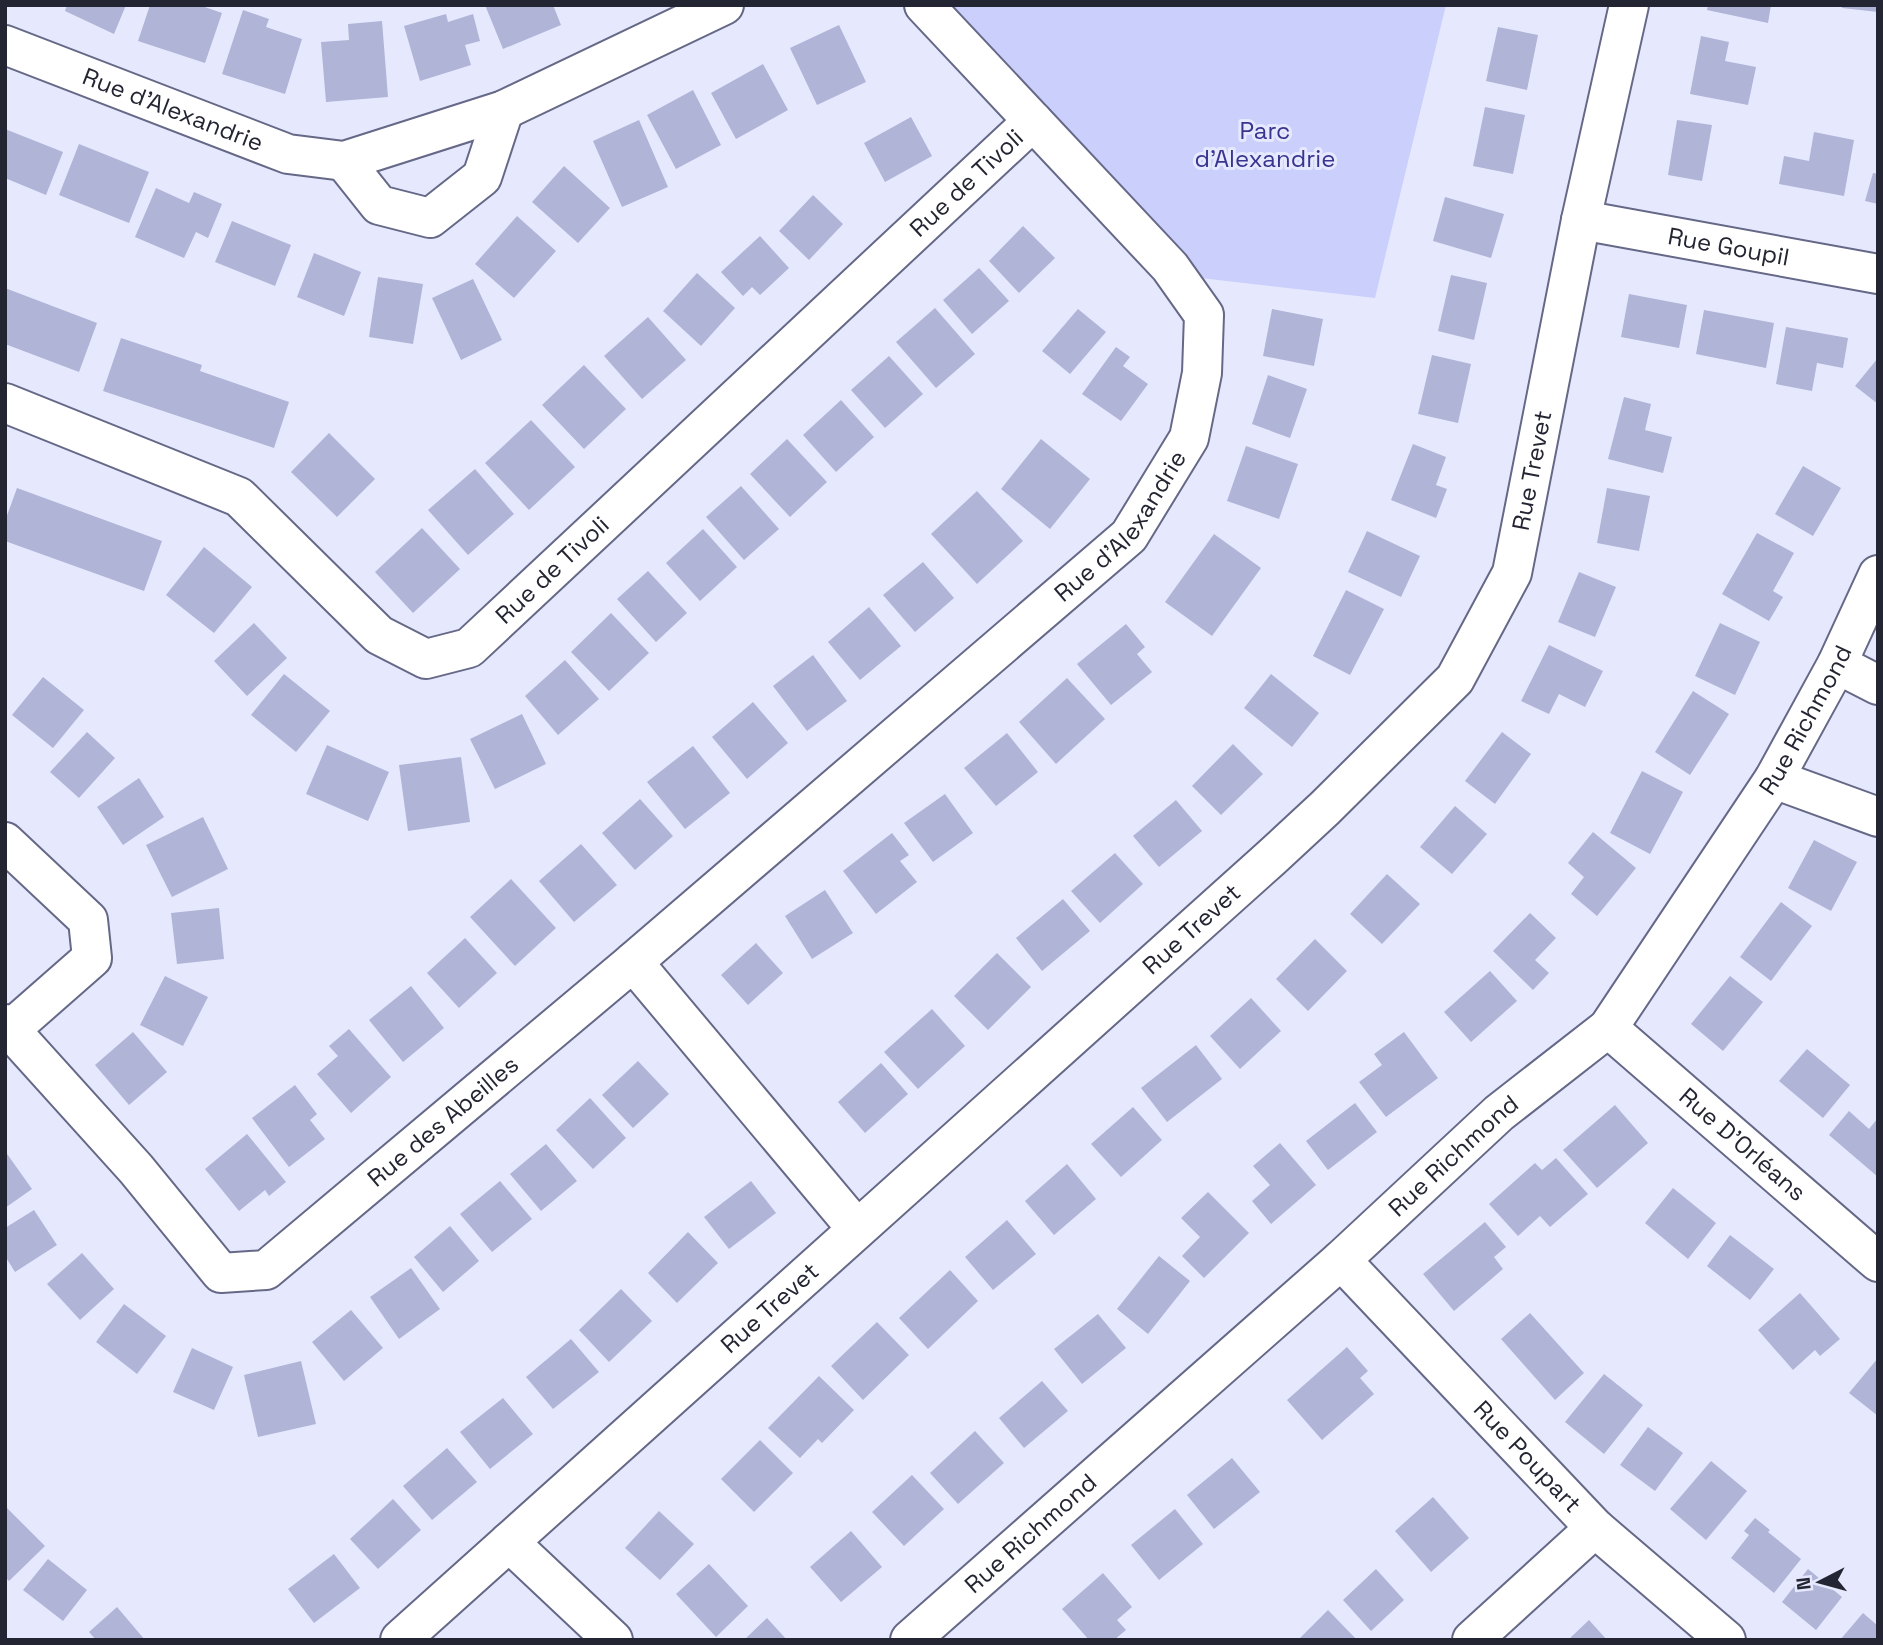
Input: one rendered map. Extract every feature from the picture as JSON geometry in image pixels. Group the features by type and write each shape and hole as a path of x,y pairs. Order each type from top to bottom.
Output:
{"street":[{"name":"Rue d'Alexandrie","path":"5,46 288,154 344,161 504,110 723,5"},
{"name":"Rue d'Alexandrie","path":"633,962 1129,536 1189,438 1202,373 1204,315 1170,267 924,5"},
{"name":"Rue Trevet","path":"400,1640 1298,833 1455,679 1512,573 1581,220 1629,5"},
{"path":"344,161 379,205 430,218 482,177 504,110"},
{"name":"Rue de Tivoli","path":"5,403 239,497 379,635 426,659 469,648 1033,121"},
{"name":"Rue Goupil","path":"1581,220 1878,274"},
{"name":"Rue Richmond","path":"910,1640 1341,1260 1499,1113 1608,1028 1774,779 1837,664 1878,575"},
{"path":"1837,664 1878,685"},
{"path":"1774,779 1878,817"},
{"name":"Rue des Abeilles","path":"5,842 88,920 92,958 8,1027 136,1169 221,1273 266,1270 633,962"},
{"path":"633,962 857,1229"},
{"name":"Rue D'Orléans","path":"1608,1028 1878,1262"},
{"name":"Rue Poupart","path":"1341,1260 1595,1528 1726,1640"},
{"path":"1472,1640 1595,1528"},
{"path":"509,1542 613,1640"}],"green space":[{"name":"Parc d'Alexandrie","path":"934,5 1446,5 1375,298 1192,277"}],"building":[{"path":"67,5 126,5 114,34 65,11"},
{"path":"150,5 199,5 222,13 205,63 138,41"},
{"path":"485,5 553,5 561,25 503,49"},
{"path":"1708,5 1771,5 1768,23 1707,10"},
{"path":"1842,5 1878,5 1878,12 1842,8"},
{"path":"243,10 269,19 266,27 302,39 285,94 222,74"},
{"path":"446,14 448,22 473,14 480,41 465,45 471,65 420,81 404,26"},
{"path":"382,21 388,97 326,102 321,42 349,40 348,24"},
{"path":"839,25 866,82 817,105 790,48"},
{"path":"1498,27 1538,35 1527,90 1486,81"},
{"path":"1701,36 1729,42 1725,61 1756,67 1748,105 1690,94"},
{"path":"763,64 788,110 736,139 711,93"},
{"path":"693,90 721,145 676,169 647,115"},
{"path":"1485,107 1525,115 1513,174 1473,166"},
{"path":"911,117 932,156 885,182 864,143"},
{"path":"639,120 668,187 622,207 593,141"},
{"path":"1677,120 1712,125 1702,181 1668,175"},
{"path":"5,129 63,152 46,195 5,178"},
{"path":"1814,132 1854,140 1844,196 1779,184 1784,156 1809,161"},
{"path":"79,144 149,172 129,223 59,195"},
{"path":"564,166 610,208 578,243 532,202"},
{"path":"1873,173 1878,174 1878,204 1865,201"},
{"path":"156,188 189,203 194,192 222,204 208,238 196,232 184,258 135,237"},
{"path":"813,195 843,224 809,260 779,231"},
{"path":"1445,197 1504,214 1491,258 1433,241"},
{"path":"517,216 556,251 514,298 475,264"},
{"path":"232,221 291,245 275,286 215,262"},
{"path":"1023,226 1055,258 1019,293 989,261"},
{"path":"760,236 789,268 760,295 752,287 743,296 721,272"},
{"path":"314,253 361,272 344,316 297,297"},
{"path":"979,268 1009,301 972,334 943,300"},
{"path":"697,273 735,308 701,346 663,311"},
{"path":"1451,275 1487,283 1474,340 1438,331"},
{"path":"378,277 423,284 413,344 369,337"},
{"path":"473,279 502,340 461,360 432,298"},
{"path":"5,288 97,323 79,372 5,344"},
{"path":"1629,294 1687,305 1679,348 1621,337"},
{"path":"935,308 975,354 936,388 896,342"},
{"path":"1078,309 1106,332 1070,374 1042,351"},
{"path":"1272,309 1323,319 1314,366 1263,356"},
{"path":"1704,310 1774,323 1766,368 1696,354"},
{"path":"648,317 686,360 642,399 604,356"},
{"path":"1786,327 1848,338 1843,368 1817,363 1812,391 1776,384"},
{"path":"121,338 202,365 200,371 289,402 274,448 103,391"},
{"path":"1116,347 1130,357 1123,366 1148,384 1121,421 1082,394"},
{"path":"1432,355 1471,364 1458,423 1418,414"},
{"path":"889,356 923,394 885,428 851,390"},
{"path":"1878,358 1878,404 1855,386"},
{"path":"584,365 626,409 584,449 542,405"},
{"path":"1268,375 1307,389 1290,438 1252,424"},
{"path":"1624,397 1651,404 1645,430 1672,437 1663,473 1608,459"},
{"path":"841,400 874,437 836,472 803,435"},
{"path":"531,420 575,467 529,510 485,463"},
{"path":"329,433 375,479 337,517 291,472"},
{"path":"787,439 827,482 790,517 750,474"},
{"path":"1041,439 1090,479 1050,529 1001,489"},
{"path":"1413,444 1446,457 1436,485 1447,489 1436,518 1391,500"},
{"path":"1246,446 1298,464 1279,519 1227,501"},
{"path":"1803,466 1841,488 1813,536 1775,514"},
{"path":"475,469 514,514 468,555 428,510"},
{"path":"741,486 779,529 744,560 706,517"},
{"path":"17,488 162,541 144,591 5,541 5,521"},
{"path":"1607,488 1650,496 1639,551 1597,543"},
{"path":"977,491 1023,541 977,584 931,534"},
{"path":"422,528 460,569 413,613 375,572"},
{"path":"703,529 737,567 700,601 666,563"},
{"path":"1367,531 1420,556 1401,597 1348,572"},
{"path":"1757,533 1794,553 1773,591 1783,597 1769,621 1722,594"},
{"path":"1214,534 1261,568 1212,636 1165,602"},
{"path":"204,547 252,587 214,633 166,595"},
{"path":"923,562 954,598 915,632 883,595"},
{"path":"648,571 687,613 656,642 617,599"},
{"path":"1579,572 1616,587 1595,637 1558,622"},
{"path":"1346,590 1384,609 1350,675 1313,656"},
{"path":"869,607 901,646 860,680 828,642"},
{"path":"611,613 649,653 609,691 571,652"},
{"path":"254,623 287,658 247,696 214,661"},
{"path":"1720,623 1760,642 1735,695 1695,676"},
{"path":"1126,624 1145,647 1137,654 1152,672 1111,705 1077,664"},
{"path":"1549,645 1603,671 1585,707 1559,694 1549,714 1521,701"},
{"path":"813,655 847,701 807,731 773,686"},
{"path":"565,660 599,699 558,735 525,696"},
{"path":"284,674 330,711 296,752 251,715"},
{"path":"1271,674 1319,713 1292,747 1244,708"},
{"path":"43,677 84,710 53,748 12,715"},
{"path":"1067,678 1105,719 1056,764 1019,722"},
{"path":"1693,691 1729,714 1690,775 1655,752"},
{"path":"753,702 788,743 747,779 712,737"},
{"path":"522,714 546,764 495,789 470,739"},
{"path":"87,732 115,758 79,798 50,772"},
{"path":"1502,732 1531,754 1495,804 1465,781"},
{"path":"1007,733 1038,772 996,806 964,768"},
{"path":"1233,744 1263,774 1221,815 1192,786"},
{"path":"327,745 389,772 368,821 306,794"},
{"path":"693,746 730,793 685,829 647,782"},
{"path":"461,757 470,822 408,831 399,765"},
{"path":"1642,771 1683,792 1650,854 1610,833"},
{"path":"139,778 164,817 123,845 97,807"},
{"path":"945,794 973,833 933,862 904,823"},
{"path":"640,799 673,836 635,870 602,833"},
{"path":"1176,800 1202,831 1159,867 1133,836"},
{"path":"1455,806 1487,834 1452,874 1420,847"},
{"path":"203,817 228,869 172,897 146,845"},
{"path":"1593,832 1636,868 1597,916 1571,894 1584,877 1568,863"},
{"path":"892,833 909,855 900,861 917,882 876,914 843,871"},
{"path":"1814,840 1857,862 1831,911 1788,888"},
{"path":"581,844 617,885 574,922 539,881"},
{"path":"1115,853 1143,884 1100,923 1071,891"},
{"path":"1387,874 1420,904 1382,944 1350,914"},
{"path":"511,879 556,928 515,966 470,917"},
{"path":"825,890 853,933 812,959 785,916"},
{"path":"1063,899 1090,931 1042,971 1016,938"},
{"path":"1781,902 1812,926 1771,981 1740,957"},
{"path":"219,908 224,959 177,964 171,913"},
{"path":"1530,913 1556,938 1535,960 1549,973 1533,990 1493,951"},
{"path":"465,938 497,973 459,1008 427,973"},
{"path":"1315,939 1347,971 1308,1011 1276,979"},
{"path":"756,943 783,973 748,1005 721,975"},
{"path":"997,953 1031,987 988,1030 954,996"},
{"path":"1490,971 1517,1001 1471,1042 1444,1012"},
{"path":"165,976 208,997 183,1046 140,1025"},
{"path":"1730,976 1763,1002 1723,1051 1691,1024"},
{"path":"411,986 444,1028 403,1062 369,1020"},
{"path":"1251,998 1281,1031 1240,1069 1210,1036"},
{"path":"932,1009 965,1046 918,1089 884,1052"},
{"path":"349,1029 391,1077 351,1113 317,1074 338,1056 329,1046"},
{"path":"133,1032 167,1072 129,1105 95,1065"},
{"path":"1404,1032 1438,1078 1386,1117 1359,1082 1382,1065 1374,1054"},
{"path":"1196,1045 1222,1079 1167,1122 1141,1088"},
{"path":"1807,1049 1850,1085 1823,1118 1779,1081"},
{"path":"638,1061 669,1094 633,1128 602,1095"},
{"path":"881,1063 908,1094 865,1133 838,1102"},
{"path":"295,1085 317,1114 310,1120 325,1139 289,1167 252,1118"},
{"path":"590,1098 626,1138 593,1169 556,1130"},
{"path":"1355,1103 1377,1132 1328,1170 1306,1141"},
{"path":"1615,1105 1648,1143 1597,1188 1563,1150"},
{"path":"1133,1107 1162,1140 1121,1177 1091,1144"},
{"path":"1849,1111 1869,1129 1878,1118 1878,1177 1829,1135"},
{"path":"247,1134 286,1182 269,1196 265,1190 239,1211 205,1169"},
{"path":"1280,1143 1316,1185 1271,1224 1252,1201 1270,1185 1253,1166"},
{"path":"546,1144 577,1181 541,1211 510,1174"},
{"path":"5,1151 32,1189 5,1208"},
{"path":"1556,1158 1588,1194 1550,1227 1540,1216 1518,1236 1489,1204 1535,1163 1542,1170"},
{"path":"1067,1164 1096,1199 1054,1235 1025,1201"},
{"path":"500,1181 532,1219 492,1252 460,1214"},
{"path":"751,1181 776,1213 729,1249 704,1217"},
{"path":"1673,1188 1716,1223 1688,1259 1645,1223"},
{"path":"1208,1192 1249,1233 1204,1278 1182,1256 1200,1237 1181,1218"},
{"path":"34,1210 57,1245 15,1272 5,1256 5,1228"},
{"path":"1007,1220 1036,1254 993,1290 965,1257"},
{"path":"1485,1222 1506,1247 1494,1257 1503,1269 1454,1311 1423,1274"},
{"path":"450,1226 479,1261 443,1292 414,1257"},
{"path":"688,1232 718,1263 677,1303 648,1273"},
{"path":"1730,1235 1774,1269 1750,1300 1707,1266"},
{"path":"82,1253 114,1289 80,1320 47,1284"},
{"path":"1159,1256 1190,1281 1148,1334 1117,1309"},
{"path":"411,1268 440,1309 399,1339 370,1297"},
{"path":"950,1270 978,1301 928,1349 899,1318"},
{"path":"621,1289 652,1321 609,1362 579,1330"},
{"path":"1800,1293 1840,1339 1820,1356 1815,1350 1793,1370 1758,1330"},
{"path":"124,1304 166,1336 137,1374 96,1342"},
{"path":"351,1310 383,1348 344,1381 312,1342"},
{"path":"1530,1313 1584,1373 1555,1400 1501,1339"},
{"path":"1098,1314 1126,1348 1082,1384 1054,1349"},
{"path":"877,1322 909,1355 863,1400 831,1366"},
{"path":"571,1339 599,1372 553,1409 526,1377"},
{"path":"1347,1347 1368,1371 1360,1378 1374,1394 1322,1440 1287,1400"},
{"path":"192,1348 233,1367 214,1410 173,1392"},
{"path":"1878,1358 1878,1416 1849,1393"},
{"path":"301,1361 316,1424 258,1437 244,1375"},
{"path":"1604,1374 1643,1405 1604,1454 1565,1422"},
{"path":"819,1376 854,1410 822,1443 818,1439 800,1458 768,1428"},
{"path":"1042,1381 1068,1411 1024,1448 999,1418"},
{"path":"503,1398 533,1434 490,1469 460,1432"},
{"path":"1648,1427 1683,1453 1655,1491 1620,1465"},
{"path":"975,1431 1004,1463 958,1504 930,1473"},
{"path":"760,1440 793,1473 754,1512 721,1479"},
{"path":"447,1448 477,1482 432,1520 403,1486"},
{"path":"1232,1458 1260,1492 1214,1529 1187,1495"},
{"path":"1711,1461 1747,1491 1706,1540 1670,1509"},
{"path":"912,1475 944,1509 904,1546 872,1512"},
{"path":"1433,1497 1469,1538 1431,1572 1395,1531"},
{"path":"393,1499 421,1530 378,1569 350,1539"},
{"path":"5,1506 45,1546 9,1581 5,1577"},
{"path":"1175,1509 1203,1544 1159,1580 1131,1545"},
{"path":"659,1511 694,1544 660,1580 625,1548"},
{"path":"1755,1518 1801,1559 1774,1593 1731,1558 1749,1535 1744,1531"},
{"path":"851,1531 882,1567 841,1602 810,1567"},
{"path":"334,1554 360,1588 314,1623 288,1589"},
{"path":"48,1559 87,1590 63,1621 23,1590"},
{"path":"709,1564 748,1606 716,1637 676,1594"},
{"path":"1376,1569 1404,1600 1371,1631 1343,1600"},
{"path":"1808,1569 1842,1597 1816,1630 1782,1602"},
{"path":"1103,1573 1132,1607 1117,1620 1126,1630 1114,1640 1089,1640 1062,1609"},
{"path":"117,1607 145,1640 96,1640 89,1632"},
{"path":"1328,1610 1357,1640 1298,1640"},
{"path":"1863,1613 1878,1626 1878,1640 1840,1640"},
{"path":"767,1618 787,1640 744,1640"},
{"path":"1589,1620 1607,1640 1568,1640"}]}
